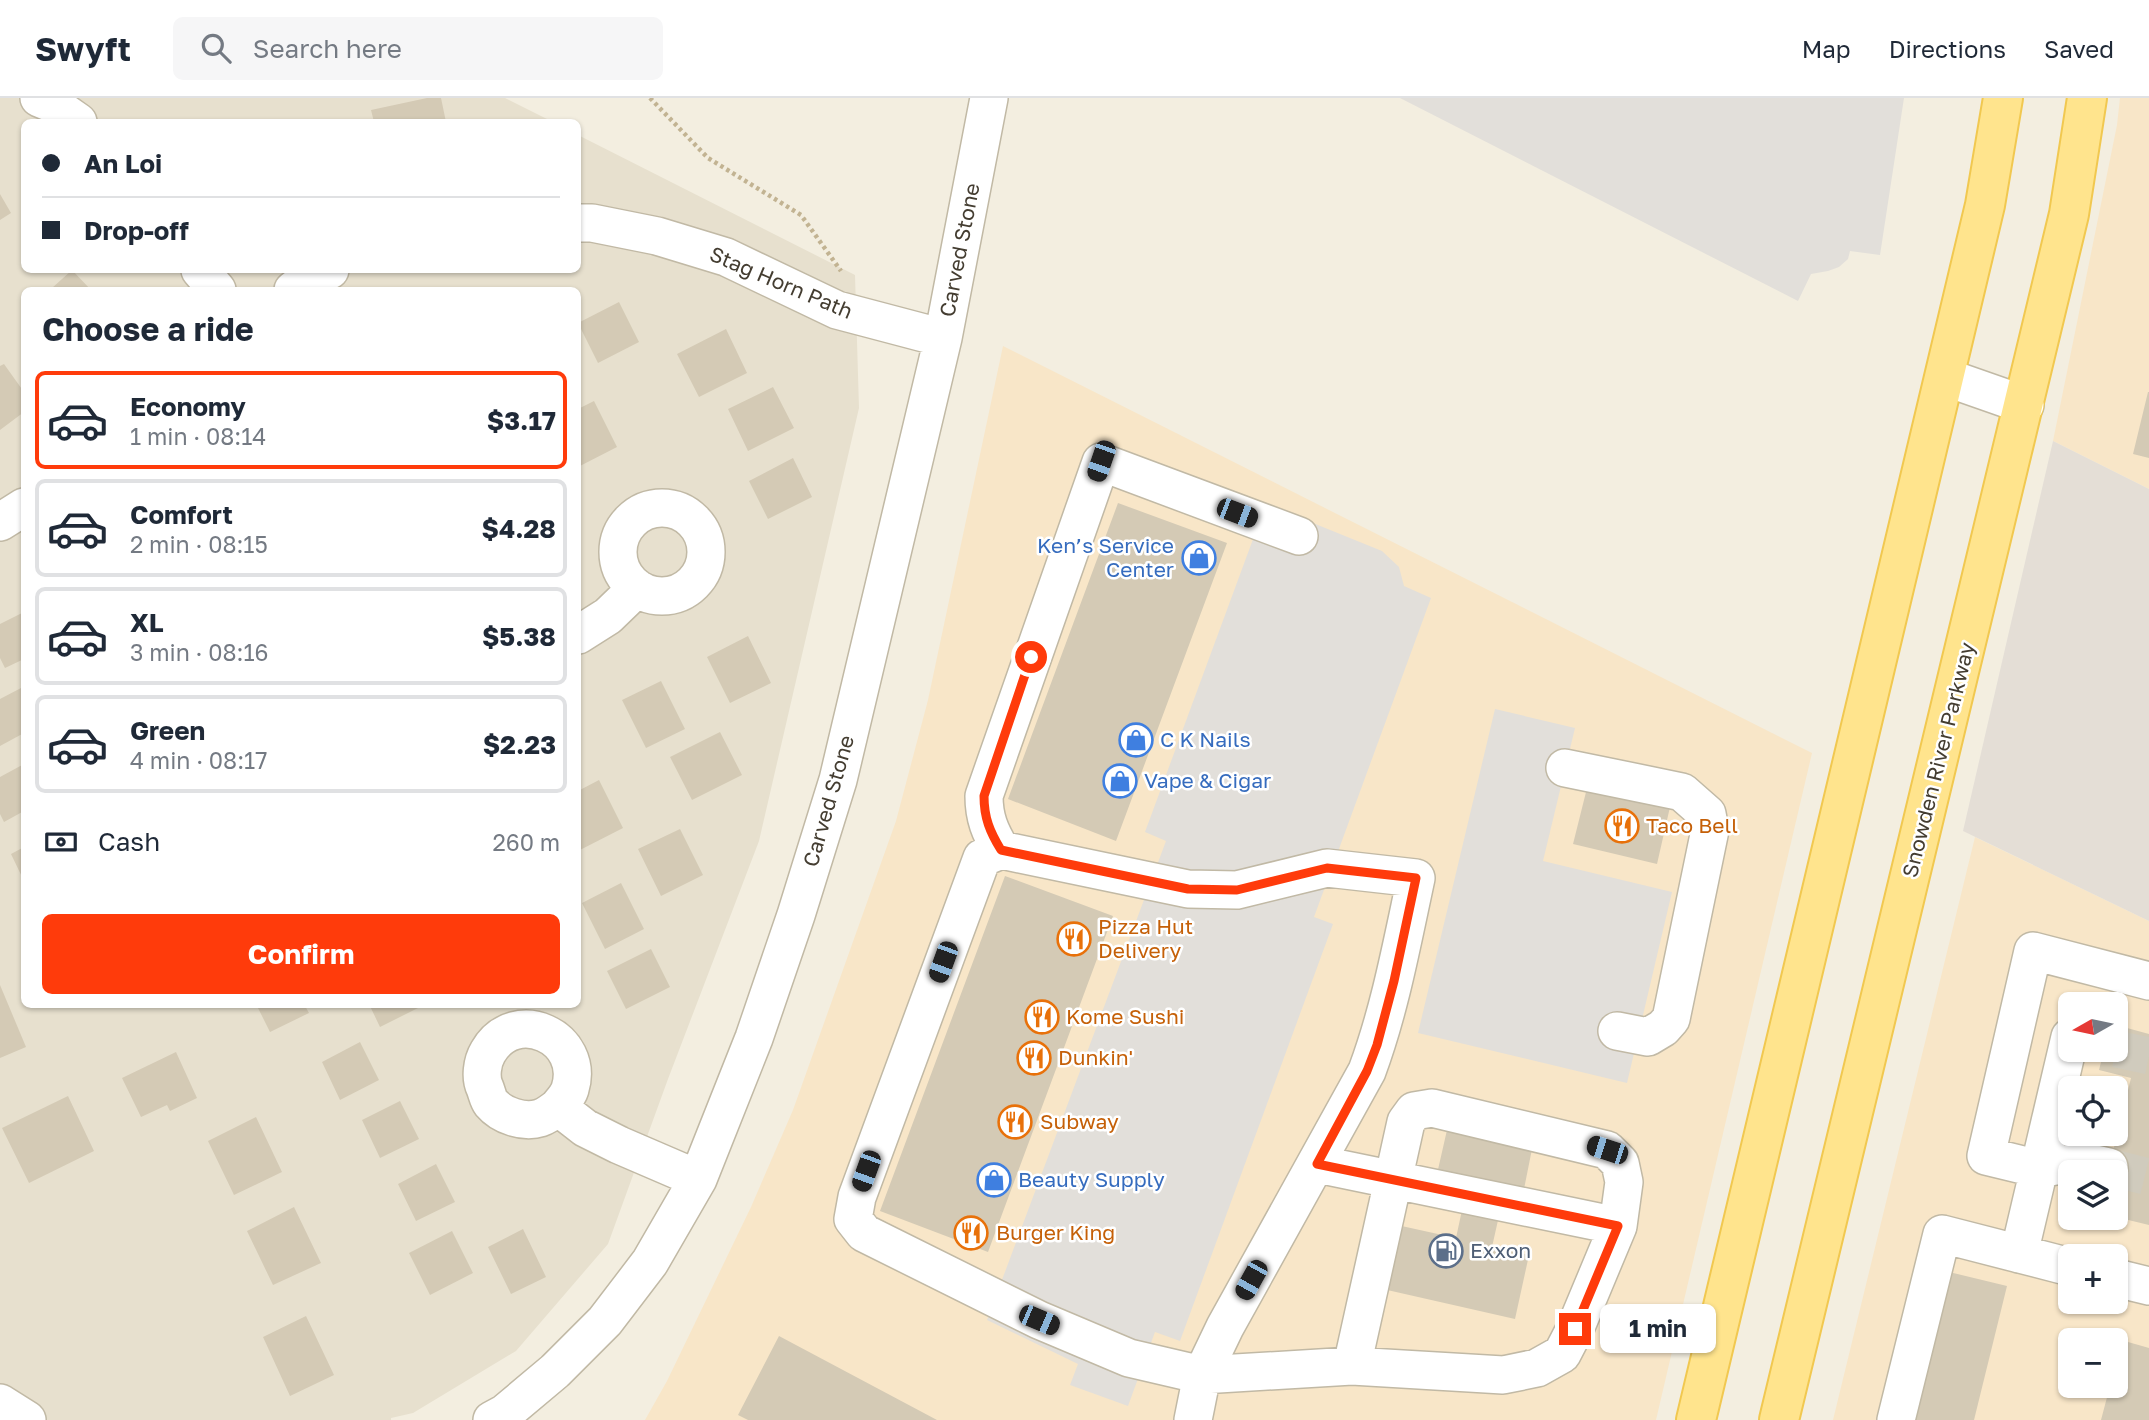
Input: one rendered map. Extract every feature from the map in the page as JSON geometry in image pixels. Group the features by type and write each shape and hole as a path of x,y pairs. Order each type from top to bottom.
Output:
{"main road":[{"path":"1696,1420 1985,205 2003,98"},
{"name":"Snowden River Parkway","path":"1779,1420 2025,405 2069,214 2087,98"}],"street":[{"path":"39,98 74,119"},
{"name":"Carved Stone","path":"492,1420 505,1413 555,1371 605,1321 650,1262 698,1178 754,1038 838,780 943,338 989,98"},
{"name":"Stag Horn Path","path":"581,223 657,236 726,257 837,310 943,338"},
{"path":"203,273 214,287"},
{"path":"297,287 324,273"},
{"path":"1945,377 2025,405"},
{"path":"1001,850 989,830 984,813 984,796 1101,461 1299,536"},
{"path":"0,522 21,509"},
{"path":"581,633 608,616 637,588"},
{"path":"1565,768 1682,793 1707,814 1710,830 1671,1019 1663,1028 1648,1037 1617,1031"},
{"path":"1193,1420 1202,1375 1225,1327 1367,1071 1377,1045 1394,981 1416,878 1327,868 1237,890 1188,889 1001,850 982,858 857,1197 853,1219 864,1233 1039,1320 1129,1358 1202,1375 1352,1366 1503,1375 1537,1368 1562,1354 1618,1226 1624,1182 1620,1163 1607,1150 1432,1108 1414,1111 1406,1122 1352,1366"},
{"path":"2058,1165 2039,1169 1986,1156 2033,951 2149,981"},
{"path":"2016,1023 2058,1034"},
{"path":"2019,1254 2064,1062"},
{"path":"558,1107 585,1128 698,1178"},
{"path":"1317,1164 1618,1226"},
{"path":"1896,1420 1942,1234 2058,1264"},
{"path":"2128,1281 2149,1286"},
{"path":"0,1403 27,1420"}],"path":[{"path":"650,98 708,158 801,215 876,320"}],"shaded area":[{"path":"0,98 505,98 547,119 21,119 21,273 581,273 581,137 855,275 859,408 759,841 608,1244 516,1351 413,1413 391,1420 0,1420"},
{"path":"1400,98 1904,98 1880,255 1850,251 1848,259 1839,267 1811,274 1798,301"},
{"path":"2120,98 2149,98 2149,489 2053,441 2117,125"},
{"path":"1003,346 1812,753 1656,1420 645,1420 667,1381 751,1207 793,1110 896,821 928,700"},
{"path":"2053,441 2149,489 2149,921 1963,831"},
{"path":"1266,504 1382,551 1399,567 1404,586 1431,598 1314,917 1333,924 1180,1341 1155,1332 1128,1406 1070,1385 1078,1364 987,1320 1166,841 1145,832"},
{"path":"1495,709 1575,728 1543,861 1672,892 1627,1083 1418,1033"},
{"path":"1975,837 2149,921 2149,1420 1833,1420"}],"building":[{"path":"427,98 441,98 445,119 373,119 371,110"},
{"path":"0,194 11,213 0,220"},
{"path":"69,273 75,273 88,287 53,287"},
{"path":"619,302 639,342 598,363 581,329 581,321"},
{"path":"726,329 747,373 699,397 677,354"},
{"path":"4,364 21,388 21,414 0,430 0,366"},
{"path":"773,387 794,428 748,451 728,409"},
{"path":"2149,392 2149,458 2133,454"},
{"path":"594,401 617,447 581,465 581,408"},
{"path":"793,458 812,497 768,519 749,481"},
{"path":"1118,503 1227,543 1116,841 1008,799"},
{"path":"21,614 21,660 5,668 0,658 0,624"},
{"path":"748,636 771,683 730,703 707,657"},
{"path":"661,681 685,729 646,748 622,700"},
{"path":"21,688 21,735 0,746 0,699"},
{"path":"720,732 742,775 692,800 670,757"},
{"path":"21,766 21,813 4,822 0,814 0,777"},
{"path":"599,780 623,828 581,849 581,789"},
{"name":"Taco Bell","path":"1587,788 1670,807 1657,864 1573,844"},
{"path":"680,829 703,875 661,896 638,849"},
{"path":"21,849 21,875 11,854"},
{"path":"1005,876 1113,916 988,1252 880,1211"},
{"path":"621,883 644,929 605,949 582,903"},
{"path":"651,949 670,987 626,1009 607,971"},
{"path":"0,985 26,1047 0,1058"},
{"path":"258,1008 306,1008 309,1013 270,1032"},
{"path":"371,1008 418,1008 380,1027"},
{"path":"2128,1028 2149,1034 2149,1225 2128,1220 2128,1160 2111,1160 2114,1146 2128,1146 2128,1090 2131,1078 2099,1070 2101,1062 2128,1062"},
{"path":"360,1042 379,1080 340,1100 322,1062"},
{"path":"176,1052 197,1098 170,1111 167,1105 141,1117 122,1078"},
{"path":"68,1096 94,1151 29,1183 2,1128"},
{"path":"400,1101 419,1139 380,1158 362,1120"},
{"path":"256,1117 282,1172 234,1195 208,1141"},
{"name":"Exxon","path":"1447,1130 1532,1149 1523,1194 1505,1189 1492,1247 1529,1255 1515,1319 1374,1287 1388,1223 1456,1238 1468,1182 1437,1174"},
{"path":"436,1164 455,1202 416,1221 398,1184"},
{"path":"294,1207 321,1263 273,1285 247,1231"},
{"path":"523,1229 546,1277 511,1294 488,1247"},
{"path":"452,1231 473,1273 430,1295 409,1253"},
{"path":"1945,1271 2007,1286 1974,1420 1909,1420"},
{"path":"306,1316 334,1375 290,1396 263,1337"},
{"path":"779,1336 937,1420 748,1420 738,1415"},
{"path":"2128,1342 2149,1348 2149,1420 2101,1420 2107,1398 2128,1398"}],"tunnel":[{"path":"2128,1052 2149,1056"},
{"path":"2128,1172 2149,1177"}],"place":[{"name":"Ken’s Service Center","path":"1199,558"},
{"name":"C K Nails","path":"1136,740"},
{"name":"Vape & Cigar","path":"1120,781"},
{"name":"Taco Bell","path":"1622,826"},
{"name":"Pizza Hut Delivery","path":"1074,939"},
{"name":"Kome Sushi","path":"1042,1017"},
{"name":"Dunkin'","path":"1034,1058"},
{"name":"Subway","path":"1015,1122"},
{"name":"Beauty Supply","path":"994,1180"},
{"name":"Burger King","path":"971,1233"},
{"name":"Exxon","path":"1446,1251"}],"route":[{"path":"1031,657 984,796 984,813 989,830 1001,850 1188,889 1237,890 1327,868 1346,868 1416,878 1377,1045 1367,1071 1317,1164 1618,1226 1575,1329"}]}
